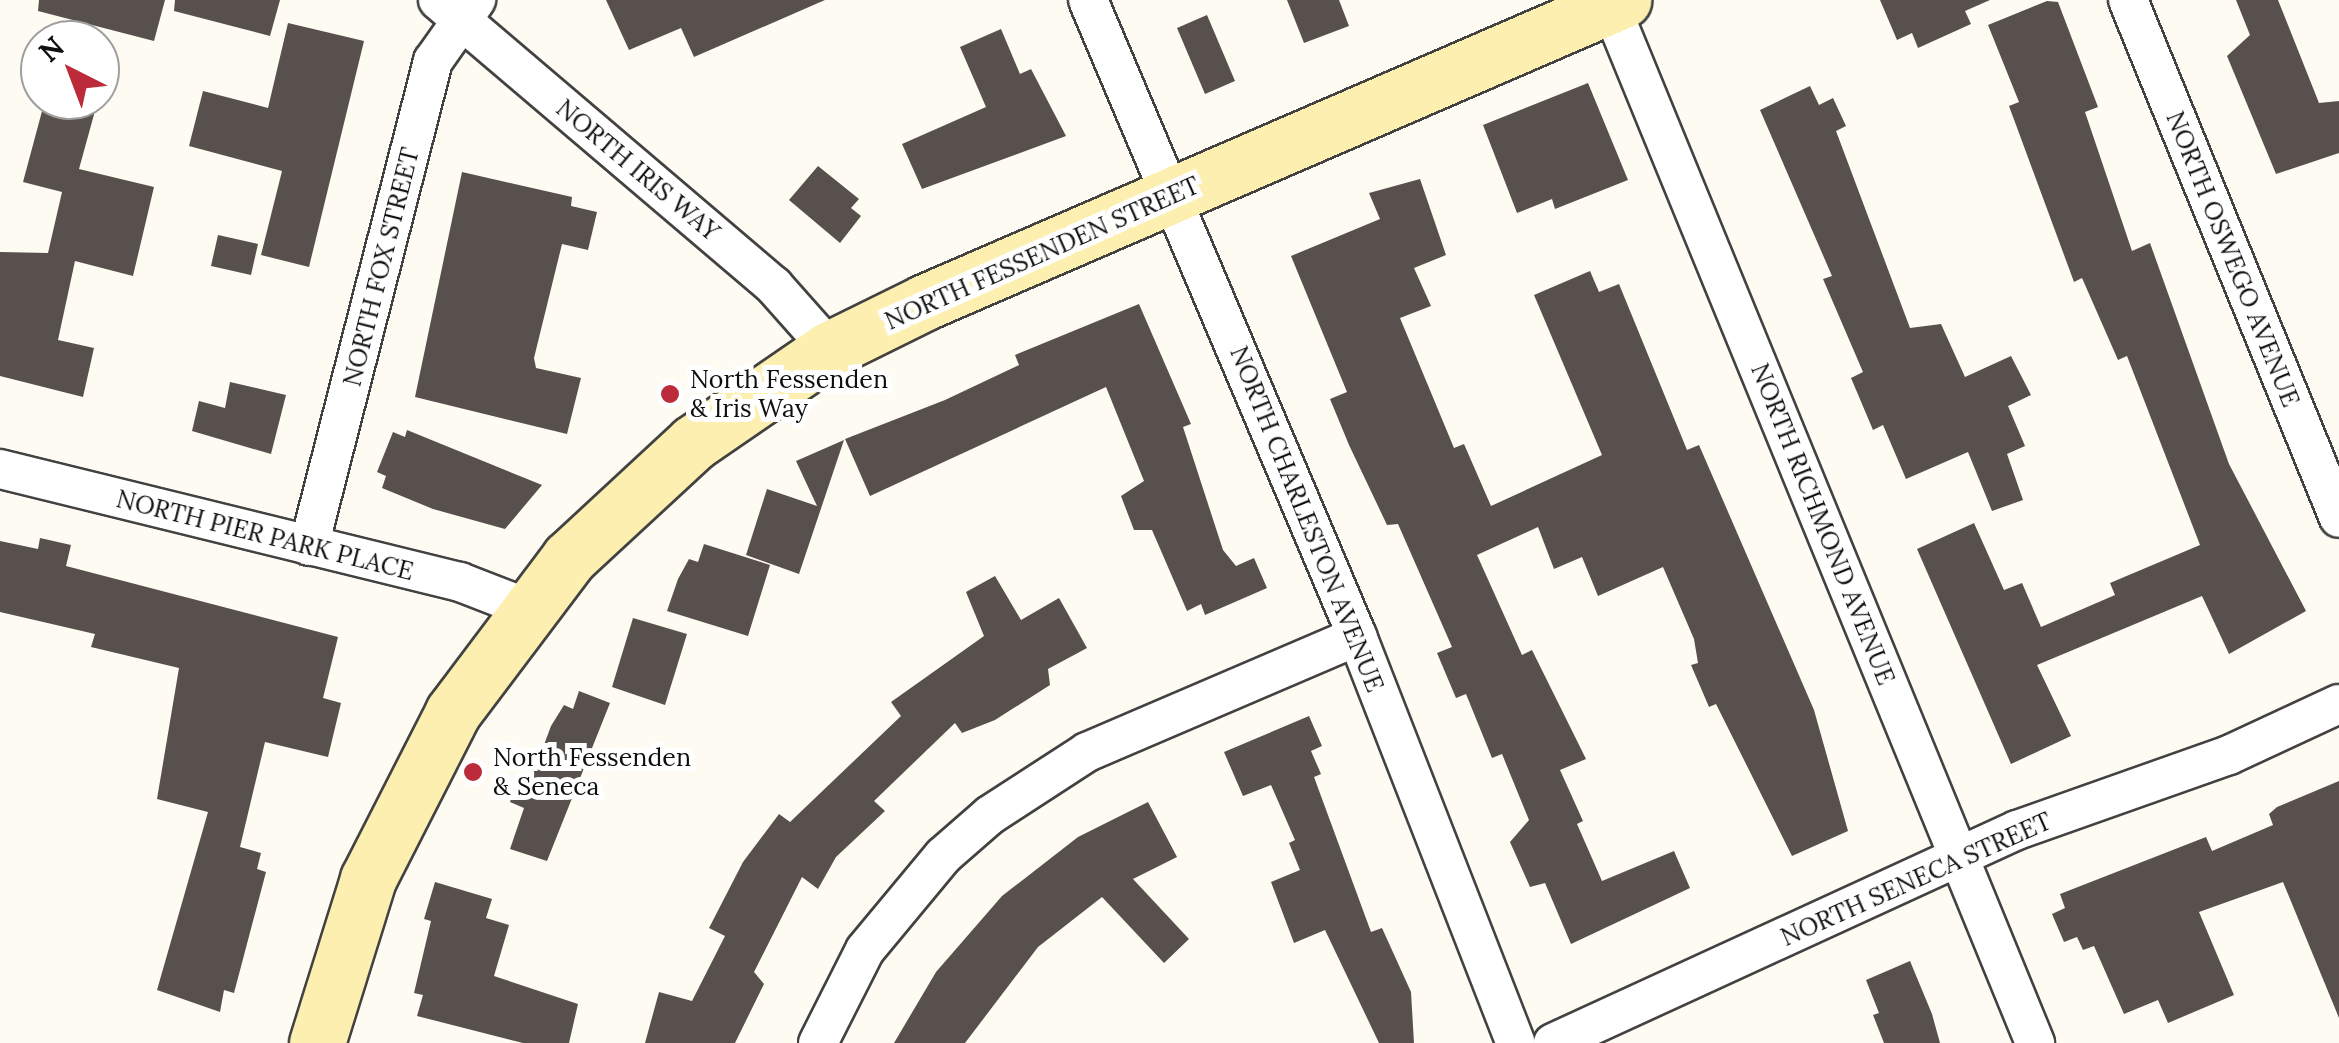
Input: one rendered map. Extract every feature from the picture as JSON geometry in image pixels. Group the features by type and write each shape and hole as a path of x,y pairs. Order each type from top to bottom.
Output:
{"main road":[{"name":"NORTH FESSENDEN STREET","path":"317,1043 349,928 392,826 453,712 528,608 647,481 830,349 1173,194 1616,3"}],"street":[{"name":"NORTH CHARLESTON AVENUE","path":"1088,0 1357,636 1516,1043"},
{"name":"NORTH OSWEGO AVENUE","path":"2128,0 2339,518"},
{"name":"NORTH RICHMOND AVENUE","path":"1616,3 2035,1043"},
{"name":"NORTH IRIS WAY","path":"458,6 774,286 830,349"},
{"name":"NORTH FOX STREET","path":"309,546 433,61 458,6"},
{"name":"NORTH PIER PARK PLACE","path":"0,469 460,582 528,608"},
{"path":"818,1043 865,950 943,856 990,814 1087,752 1357,636"},
{"name":"NORTH SENECA STREET","path":"1554,1043 1960,858 2339,704"}],"building":[{"path":"39,0 165,0 154,41 120,32 120,20 73,20 38,11"},
{"path":"175,0 280,0 270,36 174,11"},
{"path":"606,0 825,0 694,57 681,28 629,50"},
{"path":"1287,0 1339,0 1349,26 1304,43"},
{"path":"1880,0 1990,0 1965,11 1971,24 1918,48 1912,33 1897,40"},
{"path":"2236,0 2278,0 2319,103 2339,101 2339,153 2276,174 2227,56 2250,35"},
{"path":"2047,1 2058,2 2098,107 2085,112 2132,251 2150,243 2229,464 2306,611 2229,654 2202,596 2037,665 2071,736 2011,764 1917,549 1974,523 2004,590 2022,583 2041,627 2115,595 2110,583 2200,545 2127,356 2118,360 2082,278 2074,282 2009,106 2019,102 1988,25"},
{"path":"1207,15 1235,81 1205,94 1177,28"},
{"path":"288,23 364,41 309,267 261,255 282,171 189,146 203,91 268,108"},
{"path":"1001,29 1020,74 1031,69 1066,136 922,189 902,144 986,107 960,47"},
{"path":"1588,83 1628,180 1555,209 1552,199 1517,213 1483,125"},
{"path":"1810,86 1819,105 1833,98 1846,126 1836,131 1910,328 1941,324 1965,377 2011,356 2031,395 2008,406 2025,446 2007,454 2023,500 1992,511 1968,452 1906,479 1883,425 1873,430 1851,378 1863,372 1823,279 1832,276 1760,110"},
{"path":"40,120 92,120 79,169 154,187 133,276 75,261 58,340 94,348 83,397 0,376 0,252 48,253 62,192 23,182"},
{"path":"818,166 859,199 851,208 861,216 840,243 789,200"},
{"path":"462,172 572,197 571,206 597,212 588,250 562,244 534,358 536,368 581,378 567,434 415,397"},
{"path":"1420,179 1446,255 1414,268 1431,306 1400,318 1454,448 1464,444 1491,506 1602,455 1534,295 1590,271 1599,292 1619,284 1687,450 1699,445 1814,710 1848,831 1792,856 1716,704 1709,707 1691,665 1698,663 1694,639 1663,567 1598,596 1582,557 1554,569 1538,527 1477,555 1522,655 1532,650 1586,759 1560,770 1583,821 1577,824 1602,881 1674,851 1690,888 1571,944 1545,883 1530,887 1510,842 1529,820 1502,754 1492,758 1466,694 1456,698 1437,653 1452,647 1398,524 1387,525 1349,445 1330,399 1347,392 1291,256 1380,219 1369,193"},
{"path":"218,235 258,244 251,275 211,266"},
{"path":"1139,304 1191,424 1183,427 1223,550 1236,566 1254,558 1267,588 1205,615 1201,604 1187,611 1152,530 1134,530 1121,496 1144,481 1106,387 870,496 845,439 945,400 1019,365 1015,355"},
{"path":"230,382 286,395 271,454 192,431 199,401 225,408"},
{"path":"407,430 542,485 505,529 433,509 382,488 386,476 377,472 393,432 405,437"},
{"path":"844,440 799,574 746,555 767,489 817,506 796,461"},
{"path":"40,538 71,545 66,566 338,637 323,698 341,703 328,757 265,742 240,847 261,853 257,869 266,872 234,993 224,990 220,1012 157,990 208,812 157,799 179,668 91,647 95,634 0,612 0,541 38,549"},
{"path":"704,544 770,565 748,636 667,611 689,559 698,562"},
{"path":"995,576 1021,620 1059,598 1087,648 1048,669 1050,685 995,720 962,733 955,723 874,801 885,811 836,857 818,889 802,877 754,972 764,984 735,1043 645,1043 659,992 692,1001 725,936 709,928 743,862 779,814 790,822 901,716 891,702 984,636 966,592"},
{"path":"633,618 687,634 665,705 612,687"},
{"path":"579,691 610,703 547,861 510,849 524,808 510,802 520,773 532,777 551,726 564,705 573,709"},
{"path":"1309,716 1322,746 1311,751 1321,774 1314,777 1371,932 1382,928 1411,992 1414,1043 1379,1043 1325,930 1294,943 1271,882 1300,870 1289,843 1295,840 1271,785 1243,796 1224,752"},
{"path":"2339,781 2339,1018 2283,882 2199,912 2234,995 2168,1023 2158,1000 2124,1014 2094,946 2083,950 2077,937 2064,942 2052,914 2065,908 2060,894 2206,837 2212,851 2273,825 2269,814 2277,807"},
{"path":"1148,802 1177,857 1133,879 1189,939 1164,963 1102,897 1038,947 965,1043 894,1043 936,972 1002,896 1078,837"},
{"path":"435,882 492,899 486,918 509,925 494,976 578,1004 569,1043 523,1043 417,1016 423,995 414,993 431,921 424,919"},
{"path":"1910,961 1940,1043 1884,1043 1873,1015 1879,1013 1866,980"}],"place":[{"name":"North Fessenden & Iris Way","path":"670,394"},
{"name":"North Fessenden & Seneca","path":"473,772"}]}
